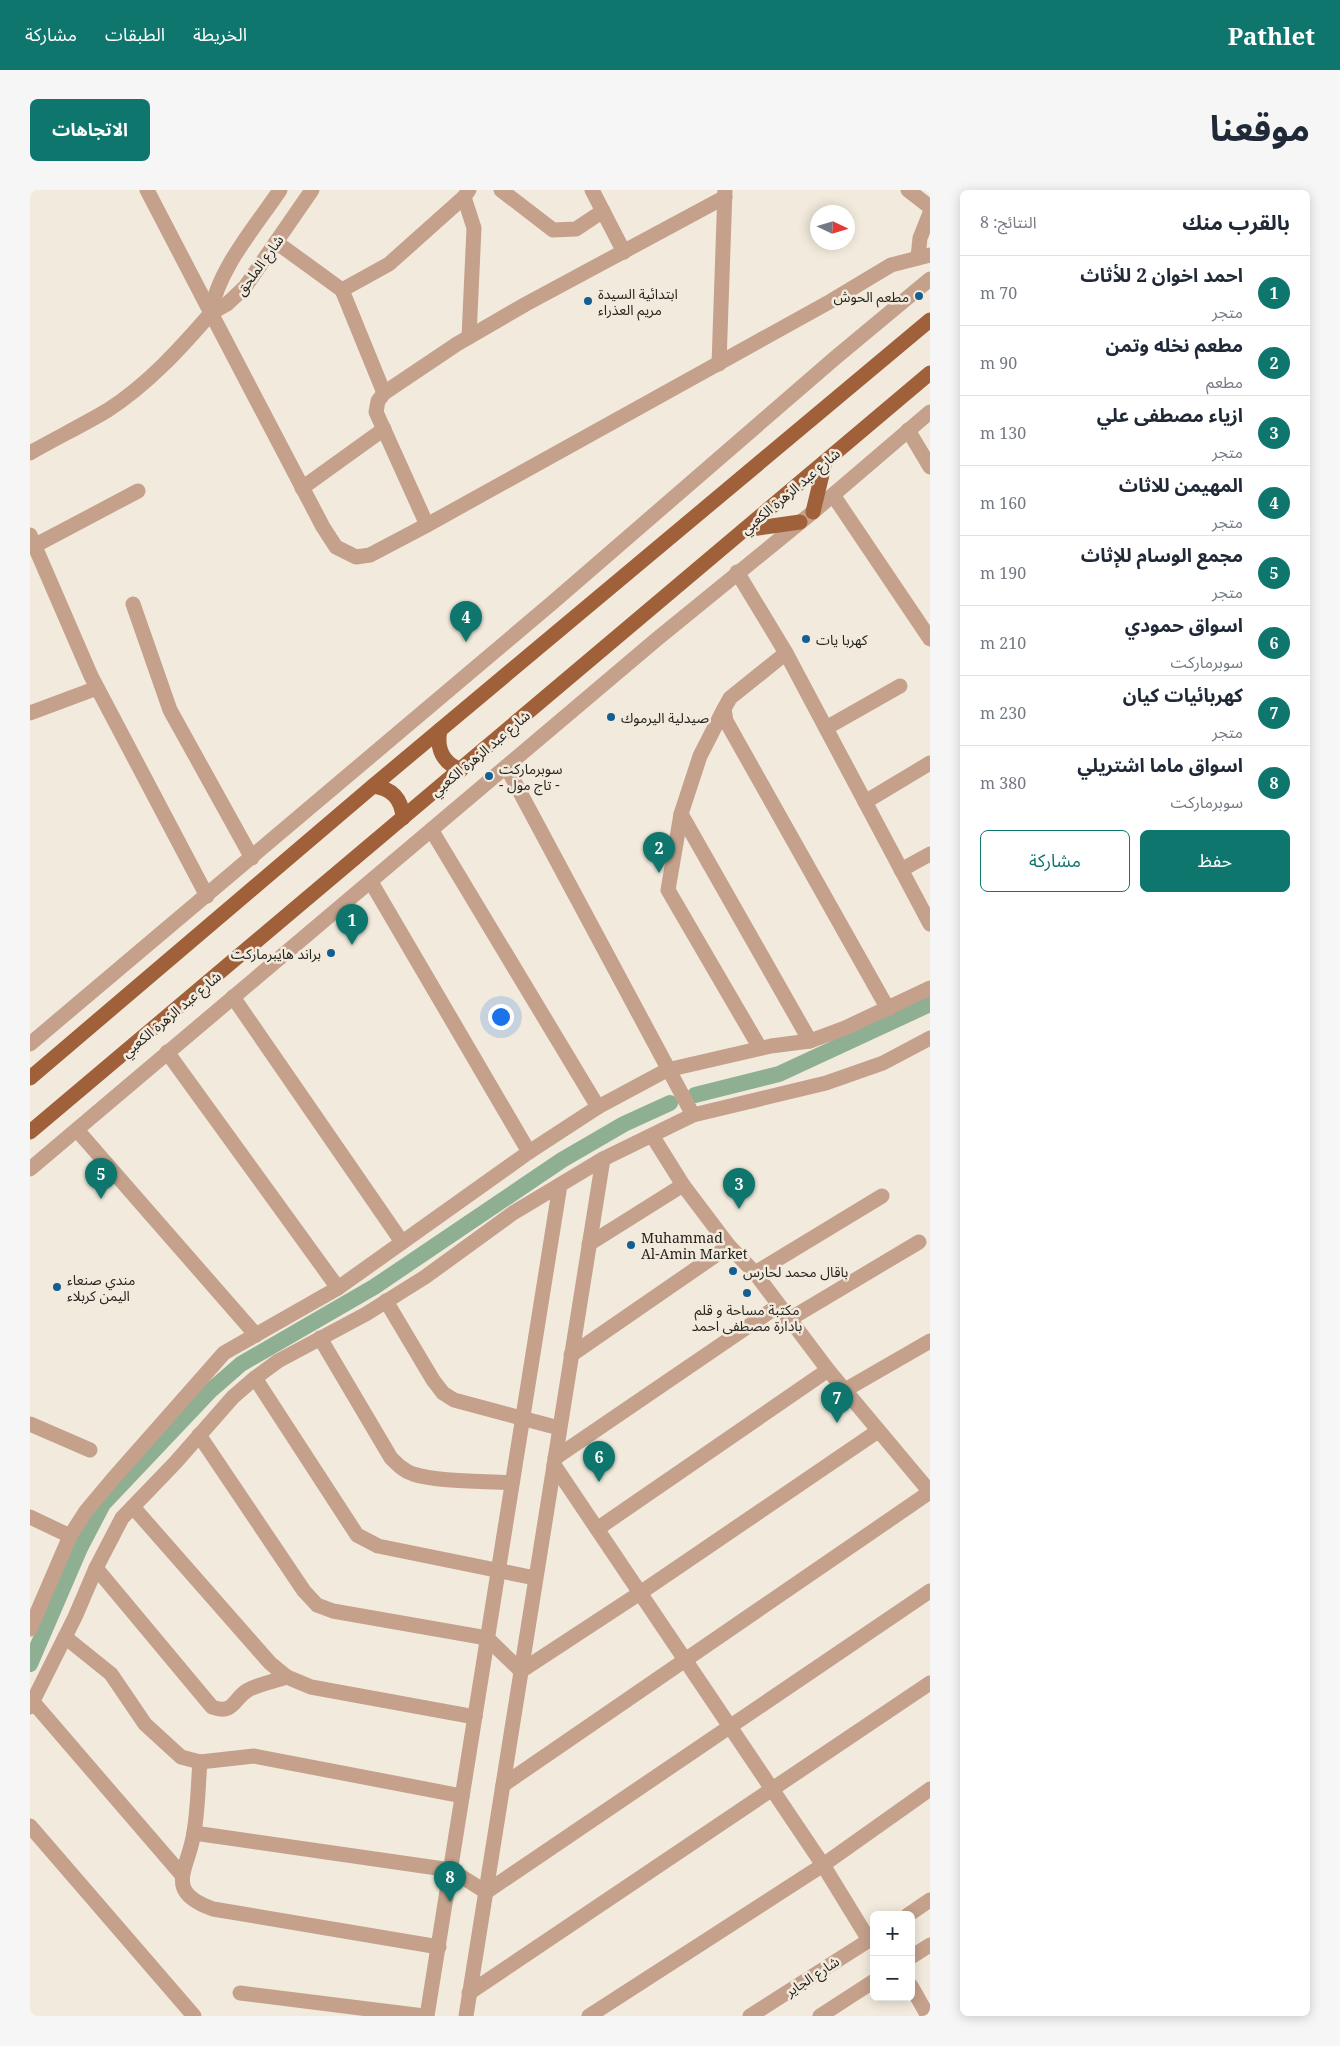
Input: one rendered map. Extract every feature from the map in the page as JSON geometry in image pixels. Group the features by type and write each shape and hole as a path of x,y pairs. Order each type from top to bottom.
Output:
{"main road":[{"path":"30,1078 440,730 930,320"},
{"name":"شارع عبد الزهرة الكعبي","path":"30,1132 930,373"},
{"path":"813,512 825,462"},
{"path":"744,530 800,522"},
{"path":"440,730 438,739 441,755 446,762 461,770"},
{"path":"374,786 389,790 396,796 403,810 404,818"}],"street":[{"path":"147,190 302,488 336,547 356,557 370,555 427,525 719,364 891,265 924,256 920,238 930,214"},
{"name":"شارع الملحق","path":"212,313 215,293 224,274 280,190"},
{"name":"شارع الملحق","path":"212,313 227,304 241,292 312,190"},
{"path":"501,190 553,230 576,229 603,211"},
{"path":"592,190 624,252"},
{"path":"908,190 930,207"},
{"path":"427,525 376,412 378,401 384,393 469,337 526,304 624,252 725,193"},
{"path":"719,364 725,193"},
{"path":"342,290 389,264 466,194 474,228 469,337"},
{"path":"276,242 342,290 384,393"},
{"path":"30,1044 552,603 835,358 930,279"},
{"path":"30,453 108,410 141,385 175,355 212,313"},
{"path":"30,1170 167,1052 930,412"},
{"path":"302,488 384,428"},
{"path":"908,430 930,467"},
{"path":"138,491 32,541 97,688 206,896"},
{"path":"833,495 930,639"},
{"path":"737,572 786,653 930,924"},
{"path":"133,604 170,710 252,858"},
{"path":"760,1048 668,890 680,814 700,756 730,698 786,653"},
{"path":"826,728 900,686"},
{"path":"30,713 97,688"},
{"path":"724,709 726,721 888,1009"},
{"path":"865,802 930,763"},
{"path":"507,768 667,1070 693,1115"},
{"path":"680,814 810,1041"},
{"path":"432,830 598,1107"},
{"path":"901,870 930,854"},
{"path":"371,882 529,1152"},
{"path":"30,1629 34,1609 70,1536 86,1511 224,1353 338,1288 529,1152 598,1107 667,1070 760,1048 810,1041 888,1009 930,988"},
{"path":"233,997 402,1242"},
{"path":"182,1875 31,1704 122,1518 233,1397 254,1378 278,1361 425,1277 513,1213 560,1185 603,1160 693,1115 826,1083 883,1063 930,1038"},
{"path":"167,1052 338,1288"},
{"path":"77,1130 256,1335"},
{"path":"503,1785 685,1658 930,1492 788,1320 755,1273 729,1246 683,1184 652,1136"},
{"path":"466,2016 588,1244 603,1160"},
{"path":"588,1244 683,1184"},
{"path":"240,1993 426,2016 439,1947 560,1185"},
{"path":"755,1273 882,1196"},
{"path":"788,1320 919,1242"},
{"path":"571,1355 729,1246"},
{"path":"386,1301 433,1380 443,1393 454,1400 522,1420 559,1428"},
{"path":"554,1461 778,1306"},
{"path":"320,1338 391,1458 400,1468 413,1474 430,1477 512,1483"},
{"path":"845,1390 930,1341"},
{"path":"596,1529 828,1370"},
{"path":"254,1378 357,1536 378,1546 535,1578"},
{"path":"30,1424 90,1450"},
{"path":"521,1671 640,1593 878,1431"},
{"path":"200,1435 304,1591 318,1605 333,1611 487,1638 521,1671"},
{"path":"554,1461 596,1529 685,1658 870,1936"},
{"path":"133,1507 270,1663 287,1677 311,1687 475,1717"},
{"path":"30,1517 70,1536"},
{"path":"96,1568 212,1707 221,1710 230,1708 248,1690 287,1677"},
{"path":"486,1892 930,1591"},
{"path":"65,1637 111,1674 145,1724 181,1757 200,1762 254,1756 462,1796"},
{"path":"470,1993 930,1683"},
{"path":"200,1762 194,1833 182,1875 186,1893 196,1903 214,1909 439,1947"},
{"path":"589,2016 824,1866 930,1789"},
{"path":"30,1826 194,2016"},
{"path":"194,1833 451,1870 486,1892"},
{"path":"914,1911 930,1900"},
{"name":"شارع الجاير","path":"750,2016 870,1939"},
{"path":"913,1956 930,1945"},
{"path":"820,2016 870,1984"},
{"path":"915,1993 928,2016"}],"waterway":[{"path":"695,1095 779,1074 930,1004"},
{"path":"30,1664 80,1548 103,1504 210,1391 241,1364 374,1287 562,1160 624,1124 670,1103"}],"place":[{"name":"مطعم الحوش","path":"919,296"},
{"name":"ابتدائية السيدة مريم العذراء","path":"588,301"},
{"name":"كهربا يات","path":"806,639"},
{"name":"المهيمن للاثاث","path":"466,642"},
{"name":"صيدلية اليرموك","path":"611,717"},
{"name":"سوبرماركت - تاج مول -","path":"489,776"},
{"name":"مطعم نخله وتمن","path":"659,873"},
{"name":"احمد اخوان 2 للأثاث","path":"352,945"},
{"name":"براند هايبرماركت","path":"331,953"},
{"name":"مجمع الوسام للإثاث","path":"101,1199"},
{"name":"ازياء مصطفى علي","path":"739,1209"},
{"name":"Muhammad Al-Amin Market","path":"631,1245"},
{"name":"باقال محمد لحارس","path":"733,1271"},
{"name":"مندي صنعاء اليمن كربلاء","path":"57,1287"},
{"name":"مكتبة مساحة و قلم بادارة مصطفى احمد","path":"747,1293"},
{"name":"كهربائيات كيان","path":"837,1423"},
{"name":"اسواق حمودي","path":"599,1482"},
{"name":"اسواق ماما اشتريلي","path":"450,1902"}]}
